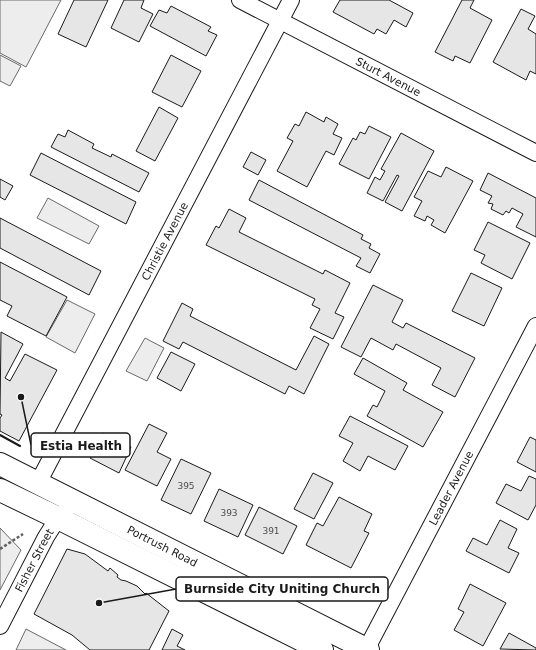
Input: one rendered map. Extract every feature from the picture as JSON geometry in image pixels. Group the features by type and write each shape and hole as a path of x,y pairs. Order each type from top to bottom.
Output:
{"highway":[{"name":"Portrush Road","path":"0,464 367,650"},
{"name":"Portrush Road","path":"0,490 322,650"}],"street":[{"name":"Sturt Avenue","path":"240,0 536,153"},
{"name":"Christie Avenue","path":"38,483 291,0"},
{"name":"Leader Avenue","path":"367,650 536,326"},
{"name":"Fisher Street","path":"0,626 44,541 58,518 78,503"}],"path":[{"path":"0,548 23,534"}],"shaded area":[{"path":"0,0 61,0 26,67 0,53"},
{"path":"0,55 21,66 10,86 0,81"},
{"path":"48,198 99,226 89,244 37,218"},
{"path":"67,300 95,314 75,353 46,337"},
{"path":"145,338 164,348 147,381 126,371"},
{"path":"0,528 21,550 0,590"},
{"path":"26,629 66,650 16,650"}],"building":[{"path":"74,0 108,0 86,47 58,34"},
{"path":"124,0 144,0 141,8 153,14 139,42 111,28"},
{"path":"340,0 389,0 413,13 406,27 394,20 386,34 377,29 374,34 333,12"},
{"path":"462,0 474,0 470,8 492,20 470,63 455,56 453,61 435,52"},
{"path":"171,6 211,27 208,31 217,35 206,56 150,26 159,10 167,13"},
{"path":"521,9 535,16 528,29 536,34 536,74 530,71 526,80 493,62"},
{"path":"171,55 201,71 182,107 152,92"},
{"path":"159,107 178,118 155,161 136,151"},
{"path":"306,112 324,122 326,117 338,124 333,134 342,138 334,155 326,151 307,187 277,171 293,141 287,138 295,124 299,126"},
{"path":"369,126 391,137 369,179 339,164 353,138 356,140 360,132 365,134"},
{"path":"68,130 94,144 92,148 111,157 112,154 149,173 139,192 51,147 58,134 65,137"},
{"path":"401,133 434,151 402,211 385,202 399,176 397,175 383,201 367,193 375,177 380,180 385,171 381,169"},
{"path":"251,152 266,160 258,175 243,167"},
{"path":"41,153 136,202 126,224 30,175"},
{"path":"446,167 473,181 445,233 431,225 434,220 427,216 425,221 414,216 422,201 414,197 428,171 441,177"},
{"path":"488,173 536,198 536,237 516,227 523,214 512,208 509,213 506,211 503,215 491,209 493,204 488,203 492,196 480,190"},
{"path":"0,179 13,186 5,200 0,197"},
{"path":"259,180 363,235 361,239 371,244 369,248 380,254 370,273 356,266 361,258 249,200"},
{"path":"229,209 246,218 239,232 323,274 325,270 350,283 335,313 344,317 333,339 310,328 320,309 312,305 315,299 206,245 216,226 219,228"},
{"path":"0,218 101,271 89,295 0,248"},
{"path":"488,222 530,243 512,279 481,263 485,255 474,250"},
{"path":"0,262 67,297 46,336 7,316 12,306 0,300"},
{"path":"471,273 502,288 484,326 452,311"},
{"path":"373,285 403,300 392,322 403,328 406,323 475,358 455,397 432,385 441,368 396,344 393,350 371,338 361,357 341,347"},
{"path":"182,303 193,309 190,316 296,370 314,336 329,344 304,394 289,386 285,394 183,342 179,349 163,341"},
{"path":"1,332 23,344 5,378 10,381 25,354 57,370 19,441 0,431 0,418 2,415 0,414"},
{"path":"171,352 195,364 181,391 157,378"},
{"path":"363,358 407,383 403,390 443,412 423,447 367,416 373,405 377,407 385,391 354,374"},
{"path":"350,416 408,446 395,470 368,456 360,471 343,461 353,443 339,436"},
{"path":"149,424 167,433 157,452 171,459 157,486 125,470"},
{"path":"103,433 131,447 119,473 90,458"},
{"path":"530,437 536,440 536,472 517,462"},
{"path":"181,459 211,473 191,514 161,500"},
{"path":"313,473 333,483 314,519 294,509"},
{"path":"529,476 536,479 536,505 528,520 496,503 506,484 521,491"},
{"path":"219,489 253,505 238,537 204,521"},
{"path":"339,497 372,514 364,531 369,533 351,568 306,545 317,523 323,526"},
{"path":"259,507 297,526 283,554 245,535"},
{"path":"500,520 517,529 508,548 519,553 509,573 466,551 473,538 487,545"},
{"path":"67,549 85,554 108,571 110,568 121,580 137,586 145,594 146,593 169,611 149,650 90,650 72,635 34,614"},
{"path":"470,584 506,603 483,646 454,630 464,612 458,609"},
{"path":"172,629 183,635 177,646 185,650 162,650"},
{"path":"509,633 536,648 536,650 500,649"}],"wall":[{"path":"0,435 20,446"}],"place":[{"name":"Estia Health","path":"21,397"},
{"name":"Burnside City Uniting Church","path":"99,603"}]}
